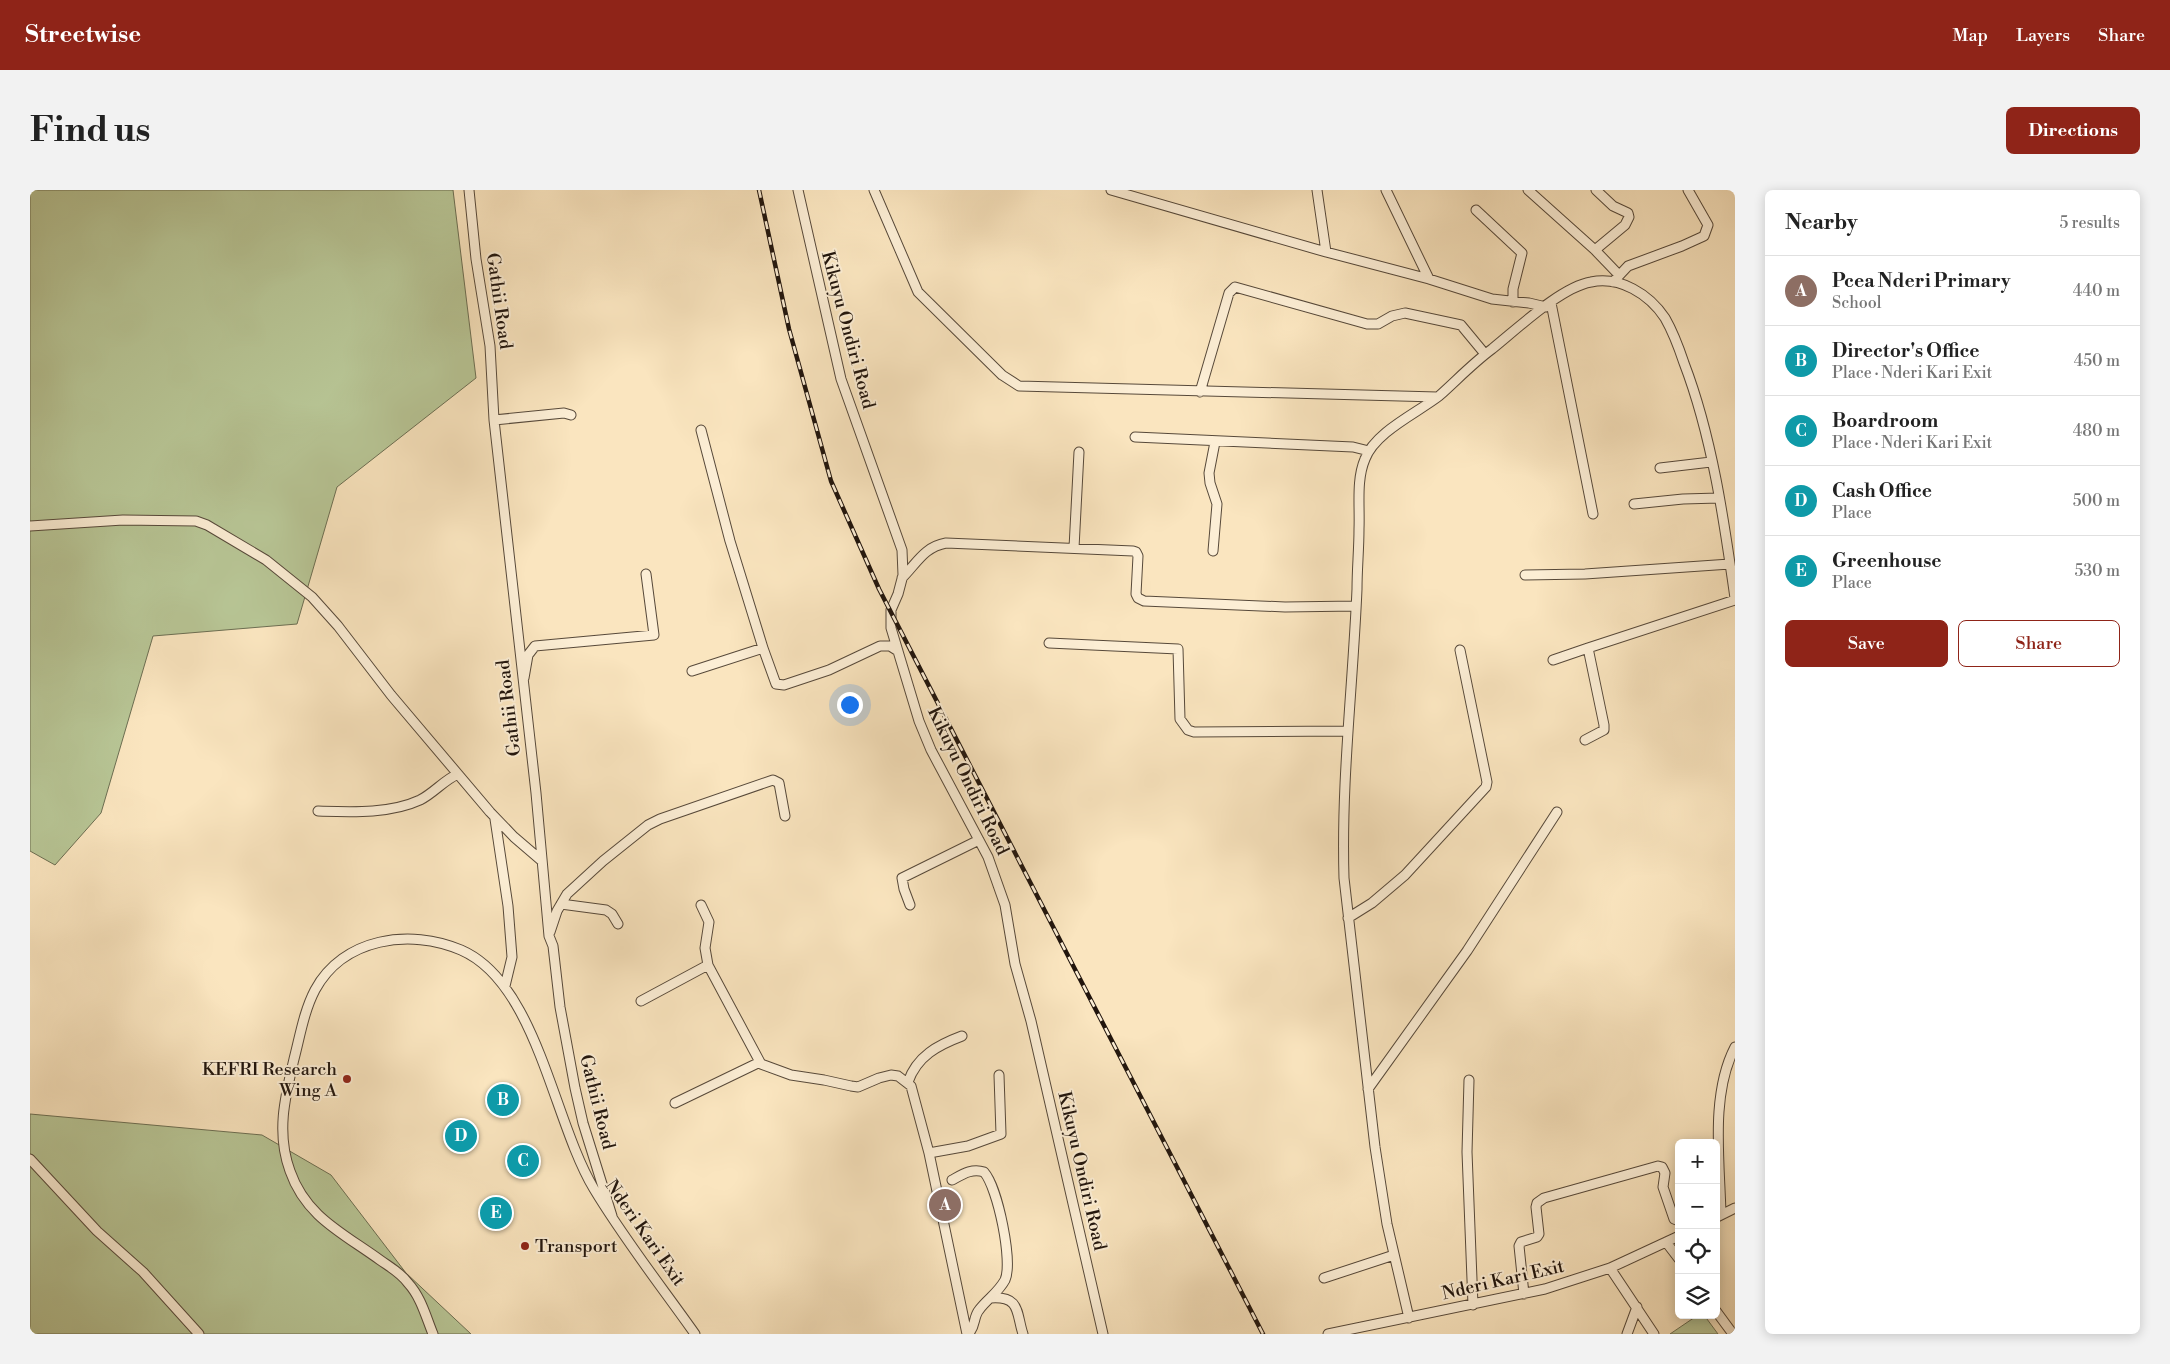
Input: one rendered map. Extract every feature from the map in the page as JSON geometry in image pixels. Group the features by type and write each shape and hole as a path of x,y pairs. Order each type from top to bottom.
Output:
{"street":[{"name":"Gathii Road","path":"469,190 476,259 490,346 494,420 549,936 553,946 560,1007 577,1096 612,1216"},
{"name":"Kikuyu Ondiri Road","path":"798,190 841,379 902,550 902,578 891,610 890,619 911,700 927,742 992,865 1005,905 1015,964 1033,1030 1103,1334"},
{"path":"874,190 918,292 1011,382 1019,386 1200,392 1318,392 1437,397"},
{"path":"1111,190 1326,252 1429,279 1492,299 1548,305"},
{"path":"1318,190 1326,252"},
{"path":"1386,190 1429,279"},
{"path":"1528,190 1595,250 1616,278 1645,297 1666,320 1692,383 1707,438 1719,498 1735,599 1553,660"},
{"path":"1595,250 1626,225 1629,217 1628,213 1612,206 1596,190"},
{"path":"1409,1318 1387,1224 1368,1089 1344,878 1342,838 1347,731 1356,606 1360,482 1364,460 1369,451 1389,431 1437,397 1485,354 1548,305 1579,285 1616,278 1628,266 1636,262 1704,236 1708,225 1688,190"},
{"path":"1476,210 1522,253 1512,289 1513,302"},
{"path":"1200,392 1229,293 1235,286 1367,324 1378,324 1398,313 1405,313 1461,325 1485,354"},
{"path":"1548,305 1593,514"},
{"path":"494,420 564,413 571,415"},
{"path":"701,430 730,541 774,681 779,686 829,670 880,646 890,646 898,650"},
{"path":"1135,437 1353,448 1369,451"},
{"path":"1213,551 1217,504 1210,483 1210,473 1215,442"},
{"path":"1074,548 1078,452"},
{"path":"1660,468 1711,462"},
{"path":"1634,504 1683,499 1719,498"},
{"path":"30,526 61,522 196,521 207,525 266,560 312,597 338,626 407,715 495,819 542,861"},
{"path":"902,578 925,552 934,545 1074,548 1136,552 1138,556 1136,594 1138,598 1144,601 1285,607 1356,606"},
{"path":"1525,575 1585,574 1730,564"},
{"path":"522,684 528,655 536,646 654,635 646,574"},
{"path":"1048,643 1178,649 1180,719 1188,730 1194,732 1347,731"},
{"path":"692,671 763,648"},
{"path":"1585,740 1604,730 1588,648"},
{"path":"1348,918 1372,903 1405,875 1486,787 1487,782 1460,650"},
{"path":"318,811 382,810 407,805 426,796 450,777 458,774"},
{"path":"549,936 561,904 578,882 648,825 677,812 773,780 779,783 785,816"},
{"path":"1368,1089 1467,950 1558,812"},
{"path":"495,819 508,906 512,957 505,986"},
{"path":"910,905 902,878 979,840"},
{"path":"561,904 606,910 612,914 618,924"},
{"path":"700,905 709,922 705,948 708,965 760,1062 791,1075 858,1087 891,1075 898,1076 908,1082 913,1090 929,1153 968,1334"},
{"name":"Nderi Kari Exit","path":"433,1334 419,1299 408,1281 324,1222 305,1201 296,1186 284,1153 282,1139 284,1102 310,1001 320,982 336,962 347,954 378,942 398,938 430,941 450,946 471,955 488,968 505,986 525,1020 585,1172 612,1216 695,1334"},
{"path":"641,1001 708,965"},
{"path":"908,1082 912,1071 924,1057 943,1043 962,1036"},
{"path":"1719,1184 1720,1103 1725,1075 1735,1047"},
{"path":"675,1103 760,1062"},
{"path":"929,1153 968,1146 1001,1134 999,1075"},
{"path":"1470,1080 1467,1152 1473,1305"},
{"path":"30,1159 97,1232 143,1272 199,1334"},
{"path":"1524,1294 1519,1246 1521,1242 1537,1237 1540,1234 1536,1206 1544,1198 1658,1166 1662,1167 1665,1173 1663,1187 1675,1219"},
{"path":"952,1180 975,1170 984,1172 993,1184 1001,1209 1007,1270 1004,1281 992,1298 978,1312 974,1327 968,1334"},
{"path":"1720,1216 1735,1208"},
{"name":"Nderi Kari Exit","path":"1328,1334 1524,1294 1610,1268 1675,1238"},
{"path":"1666,1242 1675,1254"},
{"path":"1324,1278 1394,1256"},
{"path":"1610,1268 1654,1334"},
{"path":"992,1298 1006,1298 1016,1306 1023,1334"},
{"path":"1627,1334 1637,1307"},
{"path":"1720,1316 1734,1334"}],"green space":[{"path":"30,190 453,190 476,378 337,487 297,624 153,636 101,813 55,865 30,851"},
{"path":"30,1114 262,1135 331,1175 406,1273 471,1334 30,1334"},
{"path":"1692,1319 1707,1319 1718,1334 1670,1334"}],"railway":[{"path":"759,190 789,329 831,481 879,589 1263,1334"}],"place":[{"name":"KEFRI Research Wing A","path":"347,1079"},
{"name":"Director's Office","path":"503,1100"},
{"name":"Cash Office","path":"461,1136"},
{"name":"Boardroom","path":"523,1161"},
{"name":"Pcea Nderi Primary","path":"945,1205"},
{"name":"Greenhouse","path":"496,1213"},
{"name":"Transport","path":"525,1246"}]}
